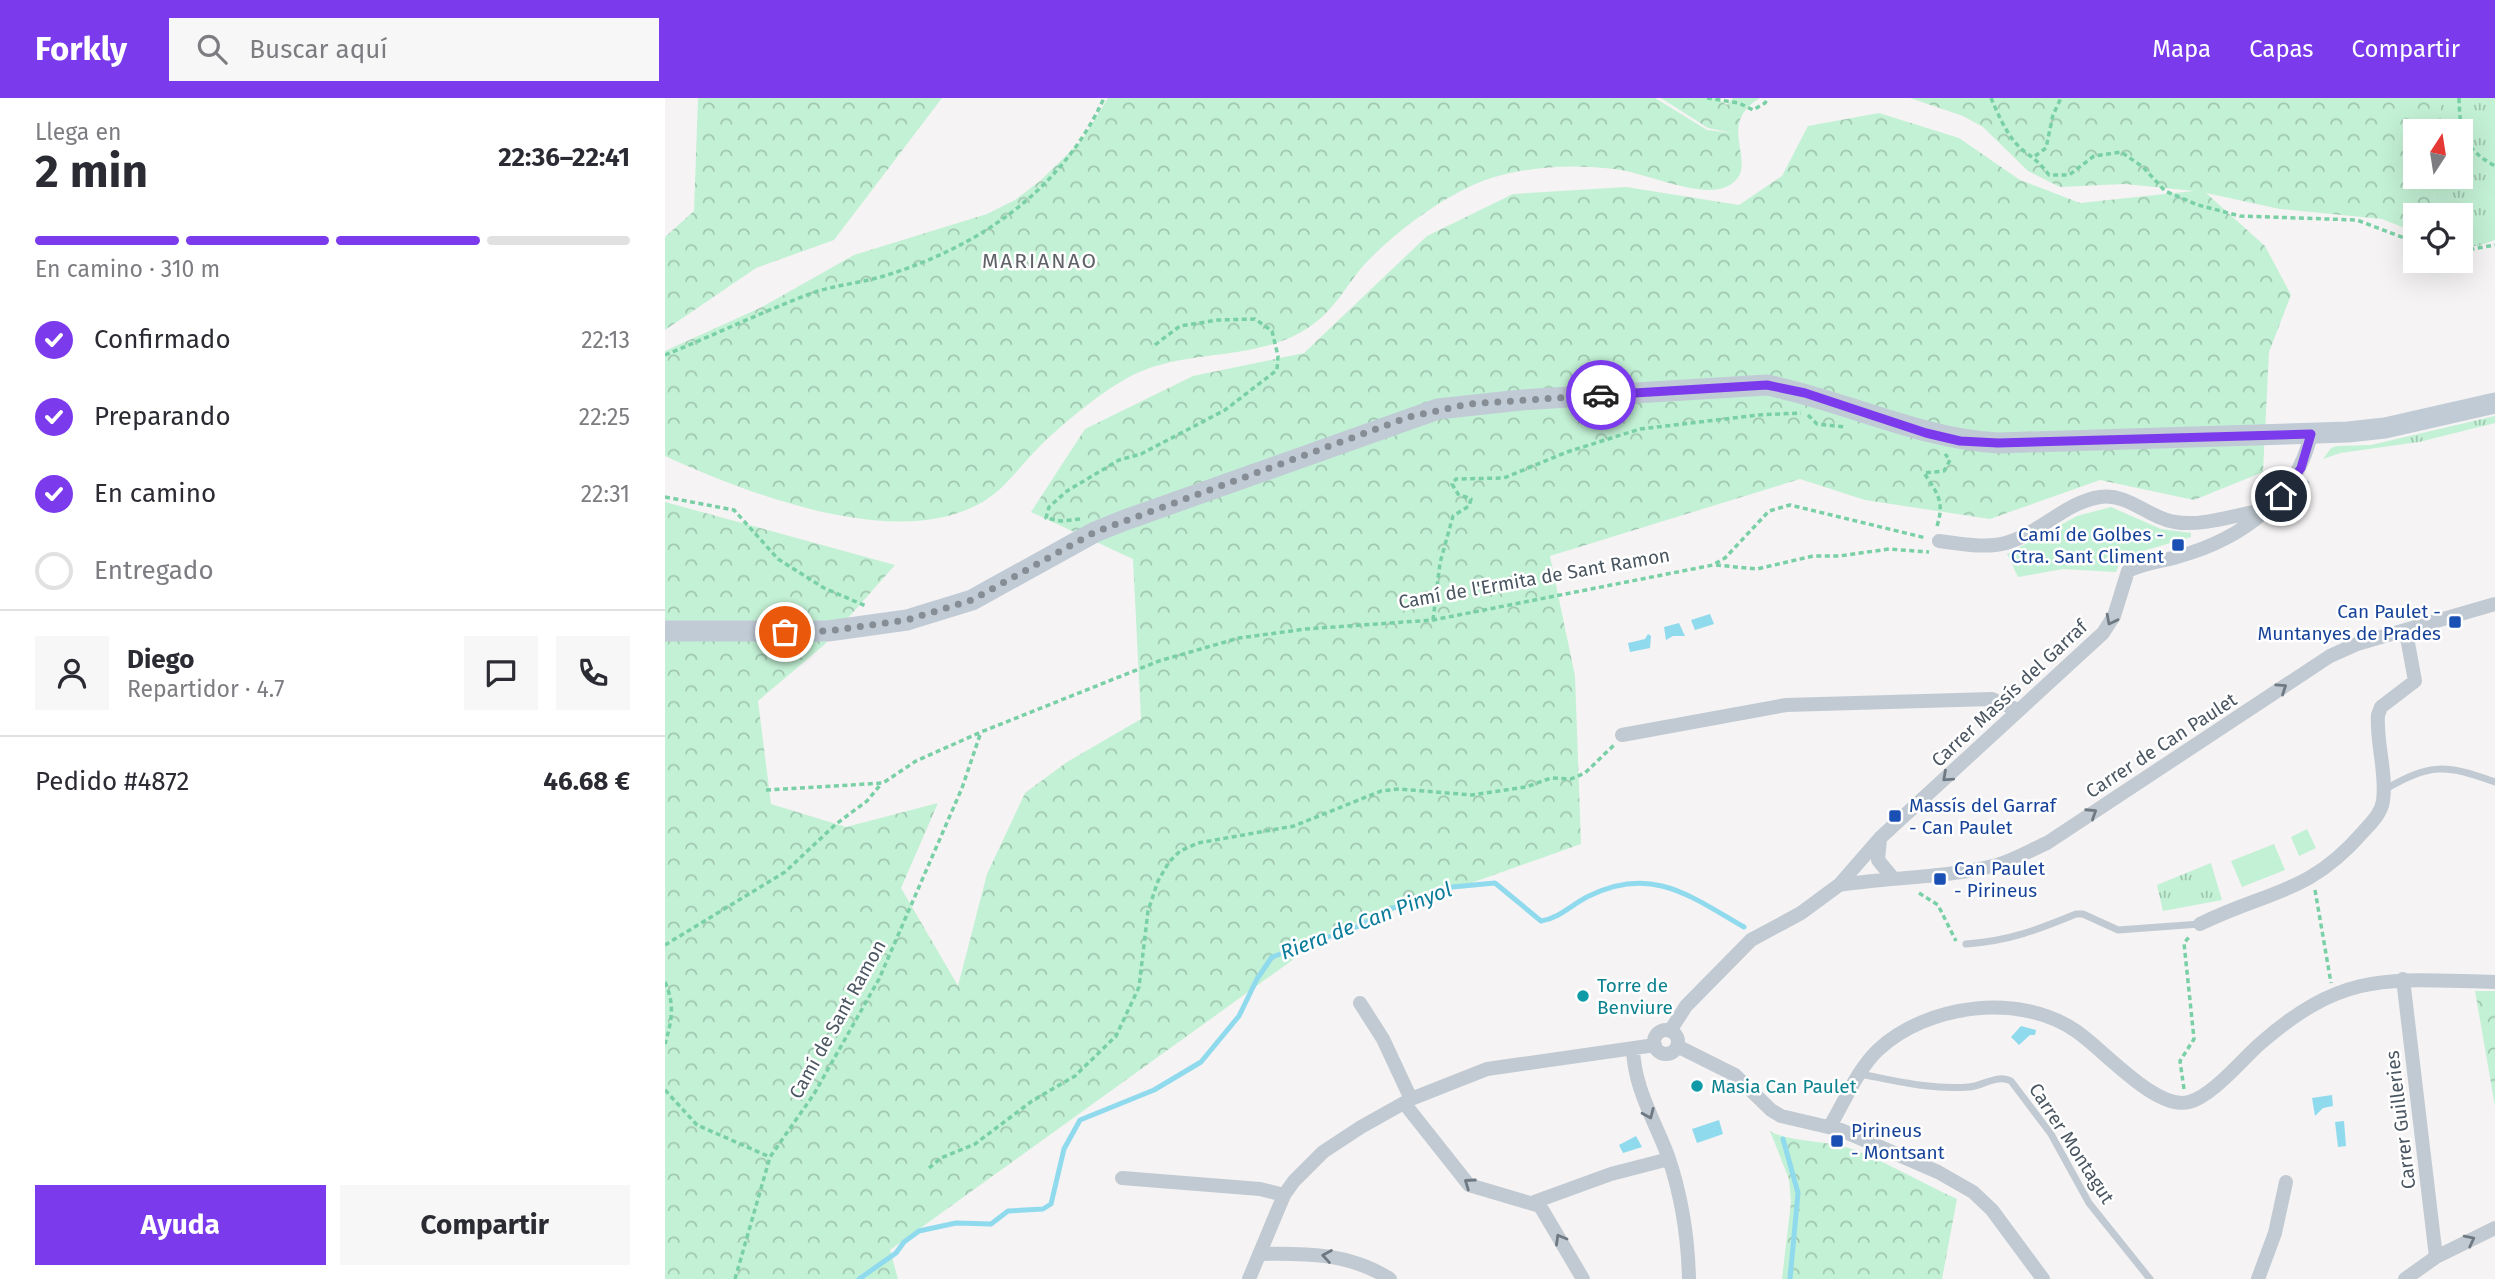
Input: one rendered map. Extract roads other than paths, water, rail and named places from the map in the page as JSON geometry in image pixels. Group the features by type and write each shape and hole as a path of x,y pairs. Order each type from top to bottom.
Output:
{"street":[{"path":"665,631 828,631 907,620 972,600 1095,532 1125,520 1409,417 1468,404 1767,385 1805,393 1916,430 1960,441 1998,443 2311,434 2385,428 2495,403"},
{"path":"2207,520 2210,546 2237,533 2299,483 2311,434"},
{"path":"1938,538 1975,550 2012,541 2077,504 2102,497 2126,500 2161,519 2178,523 2267,509"},
{"name":"Carrer Massís del Garraf","path":"1865,855 1880,838 2109,626 2129,571 2210,546"},
{"name":"Carrer de Can Paulet","path":"1839,885 1892,877 1967,872 2021,855 2047,843 2330,656 2357,645 2495,604"},
{"path":"2200,924 2297,886 2333,864 2379,814 2384,790 2378,715 2381,707 2415,681 2406,632"},
{"path":"1622,735 1786,705 1992,699 2018,710"},
{"path":"1880,838 1878,860 1892,877"},
{"name":"Carrer de Can Paulet","path":"1670,1031 1686,1006 1751,940 1801,913 1839,885 1865,855"},
{"path":"1830,1126 1859,1073 1876,1051 1910,1028 1954,1013 1992,1007 2036,1013 2057,1020 2075,1030 2163,1100 2187,1103 2209,1092 2263,1041 2303,1011 2341,991 2373,982 2403,979 2495,982"},
{"name":"Carrer Guilleries","path":"2403,979 2436,1257"},
{"path":"1360,1003 1383,1039 1408,1101 1469,1185 1496,1195 1534,1202 1544,1210 1583,1279"},
{"path":"1655,1045 1659,1032 1670,1031 1677,1039 1677,1046"},
{"path":"1655,1045 1664,1054 1677,1046"},
{"path":"1249,1279 1285,1195 1323,1152 1408,1101 1487,1069 1655,1045"},
{"path":"1677,1046 1735,1075 1771,1110 1781,1116 1830,1126 1938,1172 1973,1192 1992,1210 2043,1279"},
{"path":"1633,1048 1637,1084 1669,1159 1686,1221 1689,1279"},
{"path":"1534,1202 1611,1174 1669,1159"},
{"path":"1122,1178 1260,1189 1285,1195"},
{"path":"2258,1279 2275,1233 2286,1182"},
{"path":"2405,1279 2436,1257 2495,1228"},
{"path":"1259,1254 1328,1255 1353,1261 1390,1279"}],"lane":[{"path":"2384,790 2413,773 2434,767 2463,771 2495,782"},
{"path":"1966,944 2000,942 2023,936 2076,914 2118,930 2200,924"},
{"name":"Carrer Montagut","path":"1859,1073 1935,1089 1973,1087 2002,1078 2011,1081 2050,1134 2089,1203 2150,1279"}],"water":[{"path":"1710,614 1714,624 1695,630 1691,620"},
{"path":"1679,623 1685,636 1673,636 1666,640 1664,627"},
{"path":"1648,634 1651,636 1650,648 1630,652 1628,643 1645,639"},
{"path":"2021,1026 2036,1030 2035,1035 2030,1035 2019,1045 2011,1037"},
{"path":"2332,1095 2333,1106 2323,1108 2315,1116 2312,1098"},
{"path":"1719,1120 1723,1134 1697,1143 1692,1129"},
{"path":"2344,1121 2346,1146 2338,1147 2335,1122"},
{"path":"1636,1136 1642,1147 1623,1153 1619,1145"}],"waterway":[{"name":"Riera de Can Pinyol","path":"859,1279 896,1253 904,1242 919,1231 956,1223 991,1224 1008,1211 1043,1209 1051,1204 1064,1149 1080,1120 1154,1090 1201,1062 1239,1016 1257,979 1272,957 1359,926 1390,909 1452,887 1495,883 1541,921 1554,917 1589,896 1632,883 1670,888 1688,895 1744,927"},
{"path":"1783,1139 1798,1193 1790,1279"}],"place":[{"name":"Camí de Golbes - Ctra. Sant Climent","path":"2178,545"},
{"name":"Can Paulet - Muntanyes de Prades","path":"2455,622"},
{"name":"Massís del Garraf - Can Paulet","path":"1895,816"},
{"name":"Can Paulet - Pirineus","path":"1940,879"},
{"name":"Torre de Benviure","path":"1583,996"},
{"name":"Masia Can Paulet","path":"1697,1086"},
{"name":"Pirineus - Montsant","path":"1837,1141"}],"district":[{"name":"MARIANAO","path":"1040,261"}]}
